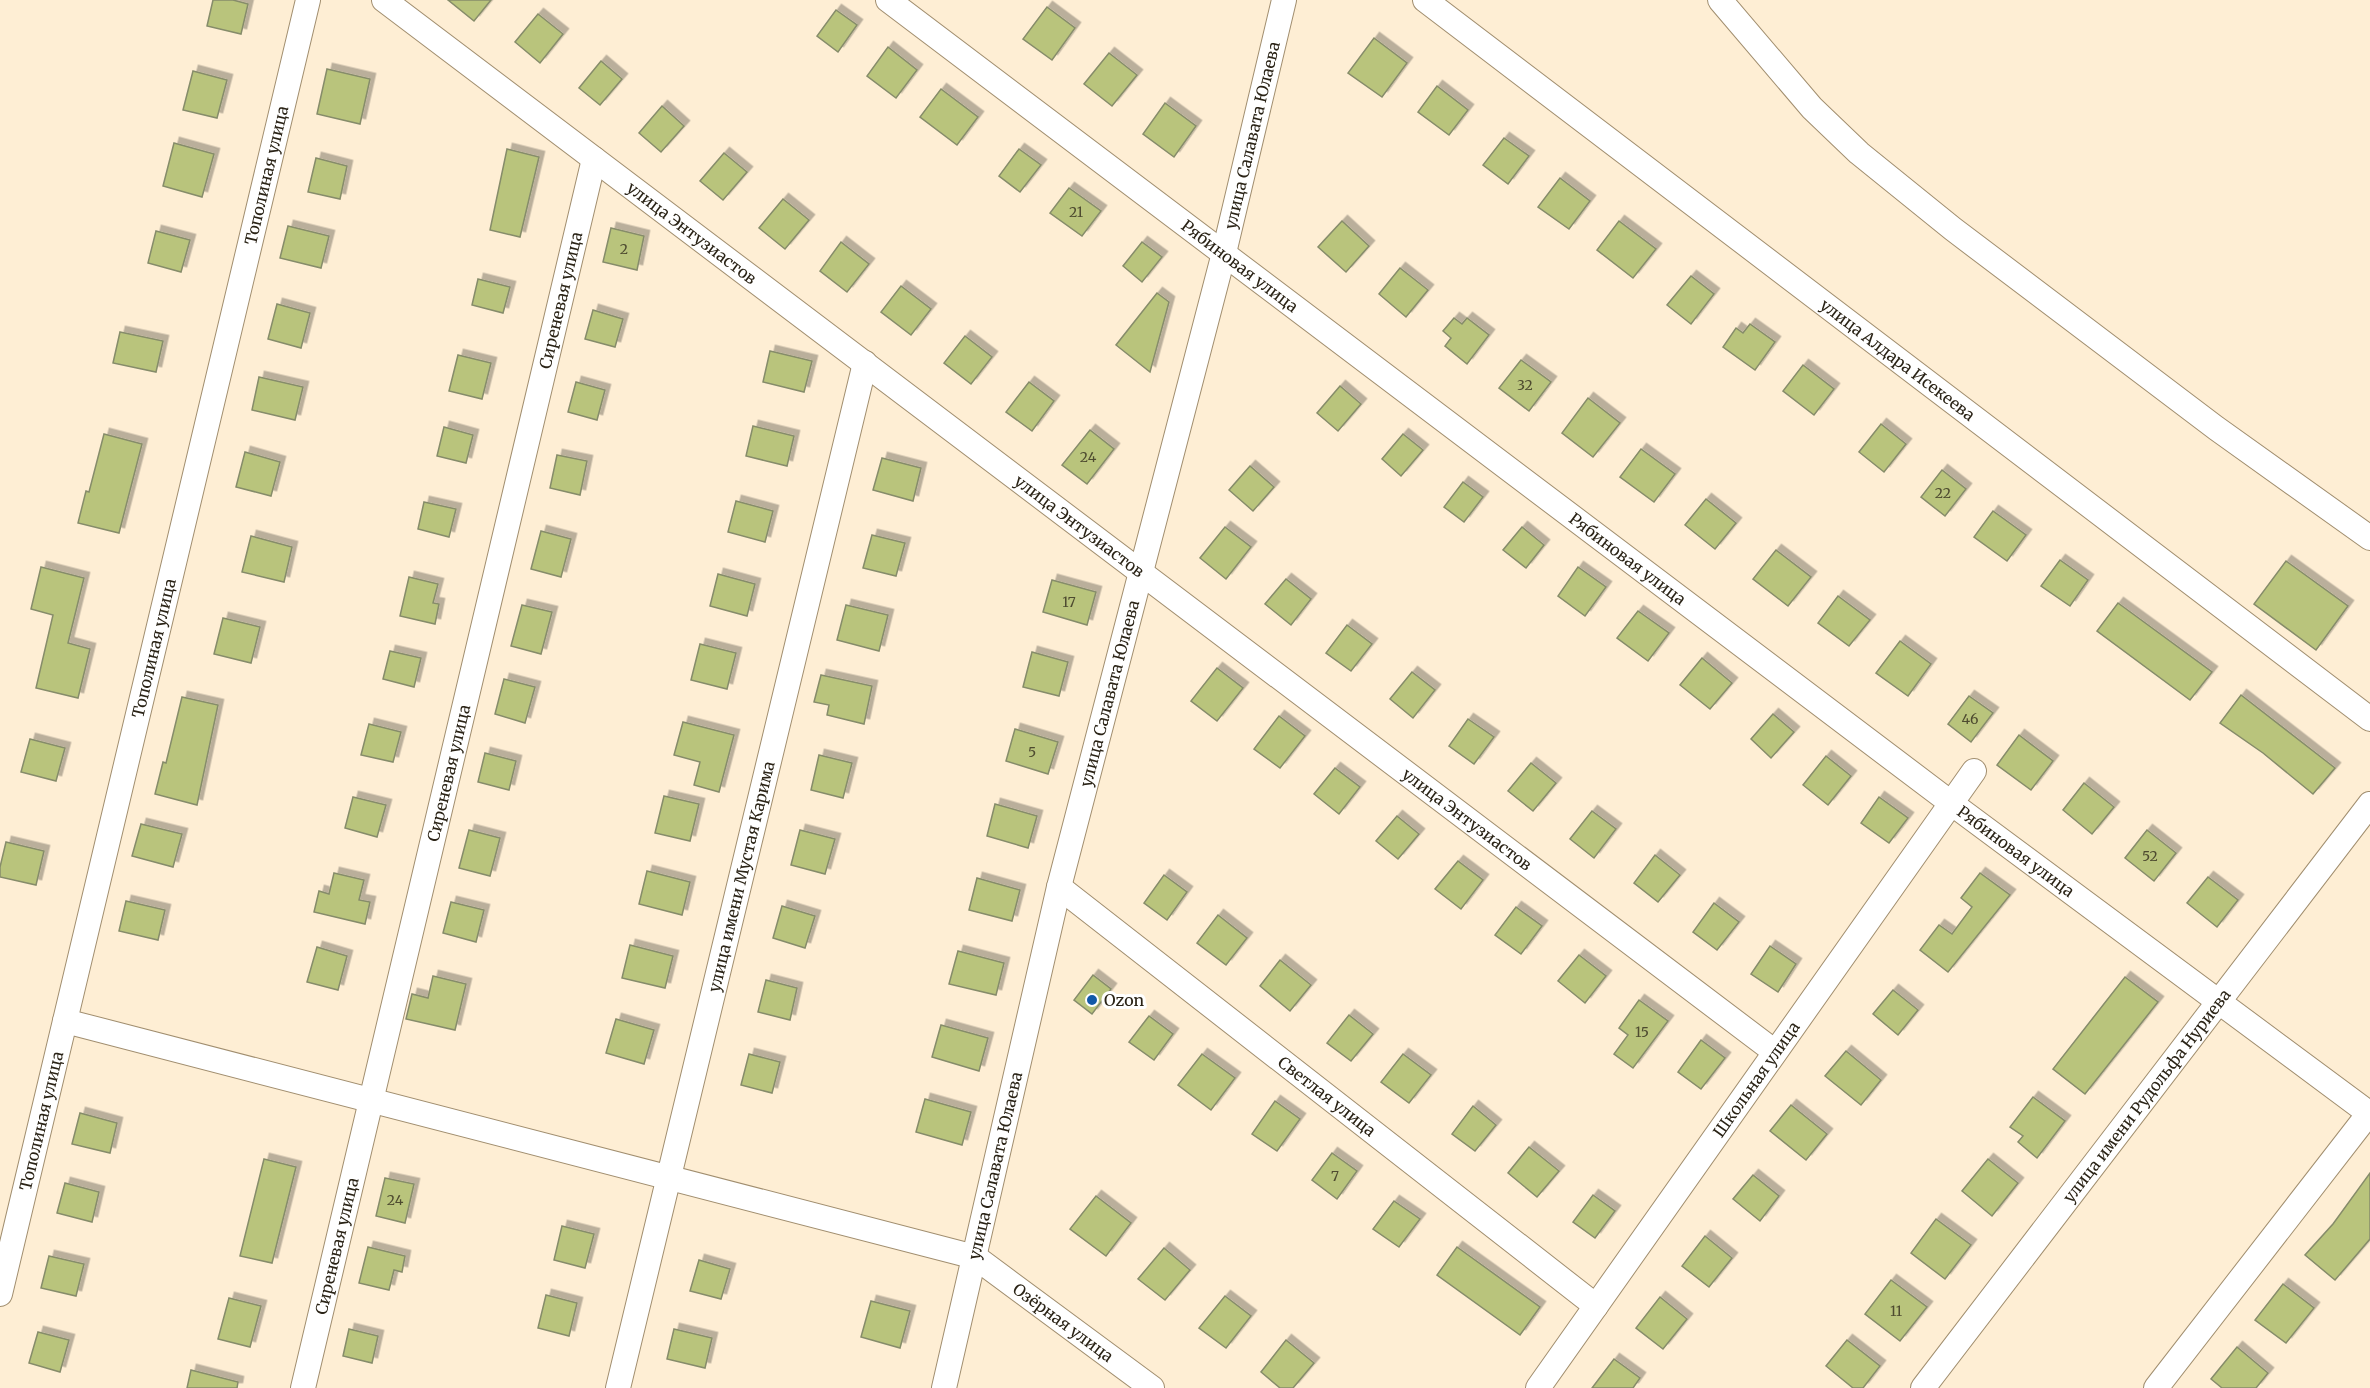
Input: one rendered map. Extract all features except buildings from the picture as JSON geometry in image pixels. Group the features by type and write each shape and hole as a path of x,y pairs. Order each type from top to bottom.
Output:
{"street":[{"name":"Тополиная улица","path":"0,1294 308,0"},
{"name":"улица Энтузиастов","path":"384,0 1775,1052"},
{"name":"Рябиновая улица","path":"888,0 1951,803 2370,1113"},
{"name":"улица Салавата Юлаева","path":"944,1388 1059,887 1224,253 1284,0"},
{"name":"улица Алдара Исекеева","path":"1425,0 2370,719"},
{"path":"1720,0 1812,108 1859,153 1953,229 2198,414 2370,538"},
{"name":"Сиреневая улица","path":"303,1388 594,159"},
{"name":"улица имени Мустая Карима","path":"618,1388 865,363"},
{"name":"Школьная улица","path":"1538,1388 1974,771"},
{"name":"улица имени Рудольфа Нуриева","path":"1923,1388 2370,804"},
{"name":"Светлая улица","path":"1059,887 1596,1306"},
{"path":"65,1021 975,1257"},
{"path":"2156,1388 2370,1113"},
{"name":"Озёрная улица","path":"975,1257 1152,1388"}],"place":[{"name":"Ozon","path":"1092,1000"}]}
